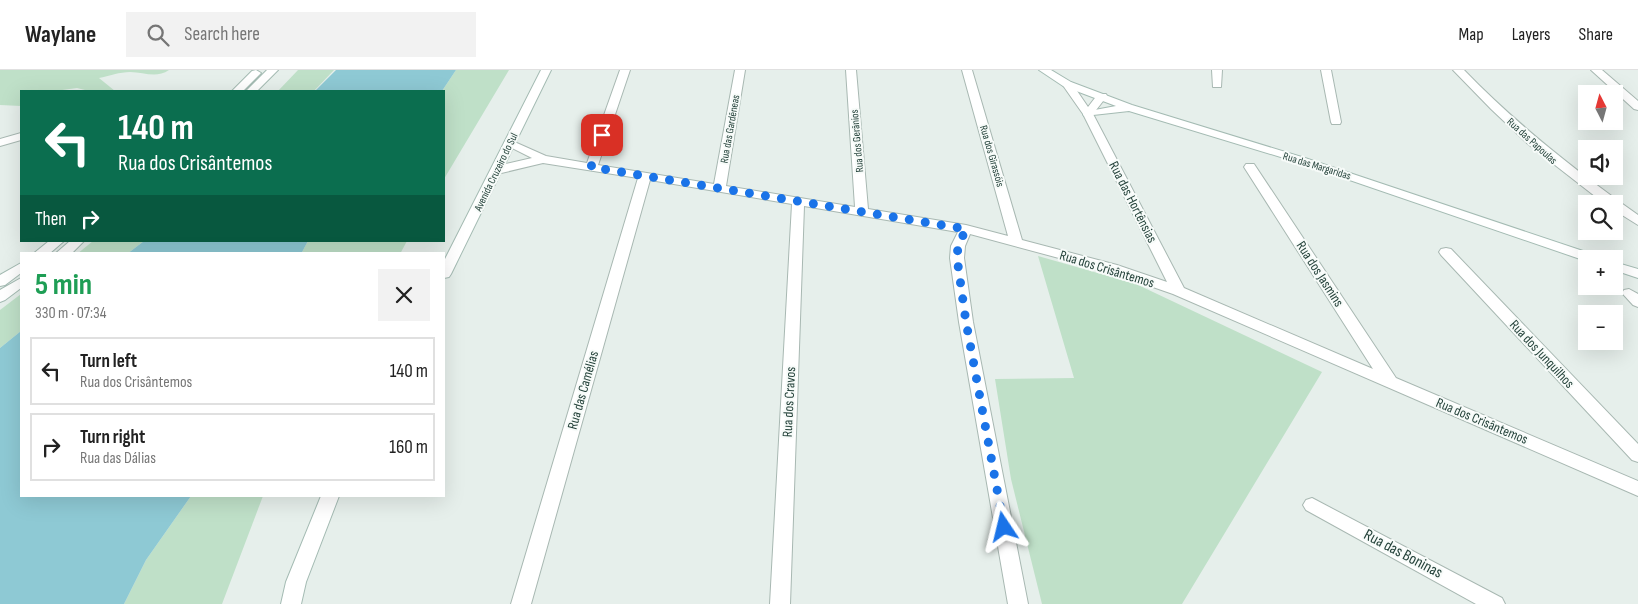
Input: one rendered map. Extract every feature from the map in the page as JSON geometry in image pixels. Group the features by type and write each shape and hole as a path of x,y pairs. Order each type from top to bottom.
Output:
{"street":[{"path":"238,90 259,70"},
{"path":"252,90 273,70"},
{"name":"Avenida Cruzeiro do Sul","path":"445,272 546,70"},
{"path":"591,167 624,70"},
{"name":"Rua das Gardêneas","path":"719,189 740,70"},
{"name":"Rua dos Gerânios","path":"851,70 862,211"},
{"name":"Rua dos Girassóis","path":"967,70 1016,242"},
{"name":"Rua das Margaridas","path":"1044,70 1067,84 1128,107 1302,160 1578,254"},
{"path":"1217,70 1217,85"},
{"path":"1326,70 1336,122"},
{"name":"Rua das Papoulas","path":"1458,70 1476,90 1554,160 1601,195"},
{"path":"1596,70 1638,107"},
{"name":"Rua das Hortênsias","path":"1067,84 1088,114 1178,290"},
{"path":"1088,114 1102,96"},
{"path":"1088,114 1128,107"},
{"path":"0,143 20,136"},
{"name":"Rua dos Crisântemos","path":"510,143 543,159 966,229 1112,268 1178,290 1638,489"},
{"name":"Rua dos Crisântemos","path":"497,170 543,159"},
{"name":"Rua dos Jasmins","path":"1250,166 1390,382"},
{"name":"Rua das Camélias","path":"521,604 645,176"},
{"name":"Rua dos Cravos","path":"780,604 798,201"},
{"name":"Rua das Papoulas","path":"1623,211 1638,221"},
{"path":"966,229 958,246 957,258 966,322 1018,604"},
{"path":"43,252 57,242"},
{"path":"64,252 77,242"},
{"name":"Rua dos Junquilhos","path":"1446,252 1638,455"},
{"path":"0,282 20,268"},
{"path":"1623,269 1638,274"},
{"path":"0,297 20,283"},
{"path":"291,604 296,582 330,497"},
{"name":"Rua das Boninas","path":"1312,504 1495,604"}],"green space":[{"path":"0,70 169,70 159,74 126,72 99,78 114,90 85,90 77,88 20,90 20,106 0,105"},
{"path":"298,70 334,70 315,90 279,90"},
{"path":"456,70 509,70 445,177 445,90 443,90"},
{"path":"92,242 143,242 130,252 79,252"},
{"path":"307,242 406,242 401,252 302,252"},
{"path":"1038,256 1136,284 1322,372 1182,604 1042,604 1011,479 995,379 1074,378"},
{"path":"20,295 20,332 0,348 0,310"},
{"path":"190,497 263,497 222,604 124,604 146,560"}],"water":[{"path":"336,70 456,70 443,90 316,90"},
{"path":"143,242 307,242 302,252 130,252"},
{"path":"20,332 20,497 190,497 146,560 124,604 0,604 0,348"}],"route":[{"path":"602,135 591,167 966,229 958,246 957,258 966,322 1004,527"}]}
